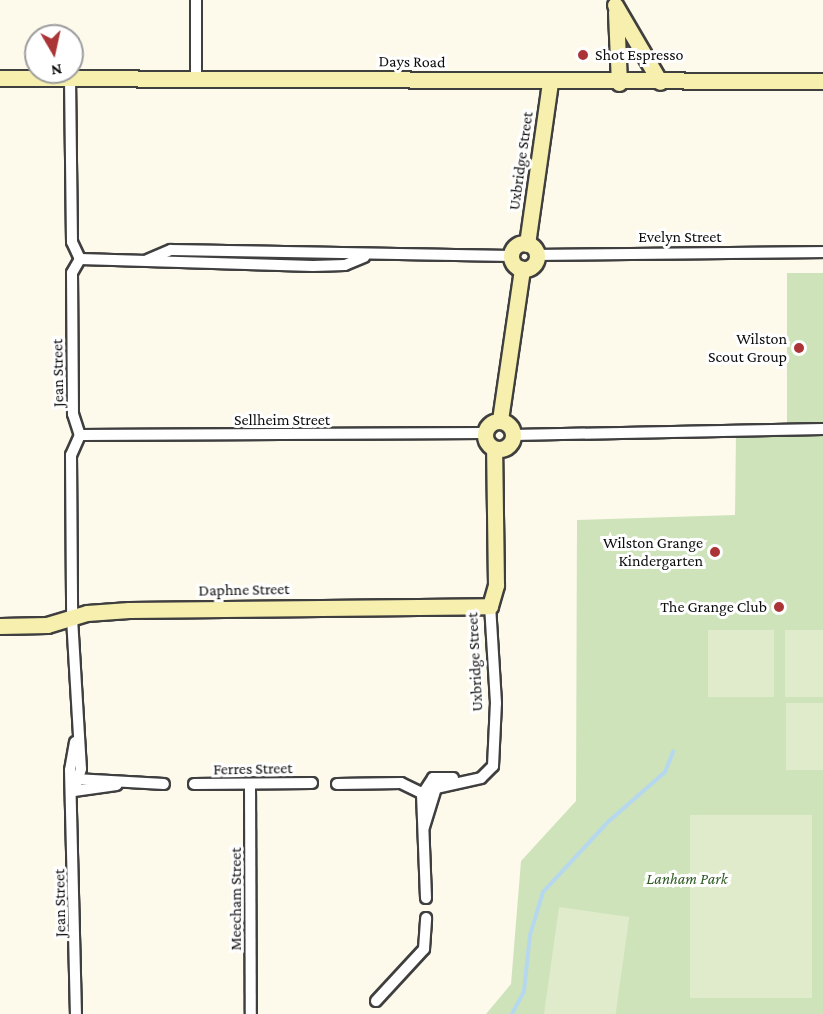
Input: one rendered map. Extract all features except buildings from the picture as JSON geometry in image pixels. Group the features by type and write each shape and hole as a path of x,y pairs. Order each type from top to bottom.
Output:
{"street":[{"path":"196,0 196,78"},
{"path":"615,2 660,82"},
{"path":"615,2 618,83"},
{"name":"Days Road","path":"0,78 24,78"},
{"name":"Days Road","path":"84,78 550,83 823,81"},
{"name":"Uxbridge Street","path":"532,250 550,83"},
{"path":"70,84 72,242 80,259 147,260 172,266 313,266 345,265 364,257"},
{"path":"512,256 516,246 532,250 533,266 522,268"},
{"path":"147,260 171,250 345,250 364,257 512,256"},
{"name":"Evelyn Street","path":"532,250 823,252"},
{"path":"512,256 522,268 500,420 484,433 494,449 508,447 513,435"},
{"name":"Jean Street","path":"80,259 72,273 73,414 80,435"},
{"path":"500,420 513,435"},
{"path":"513,435 823,429"},
{"name":"Sellheim Street","path":"80,435 484,433"},
{"path":"80,435 71,455 75,779 117,785"},
{"name":"Uxbridge Street","path":"430,800 439,786 483,777 493,763 496,704 489,606 496,585 494,449"},
{"name":"Daphne Street","path":"0,626 47,625 72,618 147,609 489,606"},
{"name":"Uxbridge Street","path":"425,787 438,777 462,780"},
{"name":"Jean Street","path":"75,779 76,1014"},
{"name":"Ferres Street","path":"194,784 312,783"},
{"path":"337,783 386,783 425,787"},
{"path":"74,791 117,785 164,784"},
{"name":"Meecham Street","path":"250,784 251,1014"},
{"path":"424,827 430,800 425,787"},
{"path":"425,787 426,898"},
{"path":"376,1001 424,949 426,918"}],"green space":[{"name":"Lanham Park","path":"787,273 823,273 823,1014 486,1014 511,984 521,861 576,801 577,520 735,515 736,433 787,434"},
{"path":"708,630 774,630 774,697 708,697"},
{"path":"785,630 823,630 823,697 785,697"},
{"path":"786,703 823,703 823,770 786,770"},
{"path":"690,815 812,815 812,998 690,998"},
{"path":"559,907 629,917 616,1014 544,1014"}],"waterway":[{"path":"512,1014 524,991 530,935 543,892 609,821 665,772 673,752"}],"place":[{"name":"Shot Espresso","path":"583,55"},
{"name":"Wilston Scout Group","path":"799,348"},
{"name":"Wilston Grange Kindergarten","path":"715,552"},
{"name":"The Grange Club","path":"779,607"}]}
